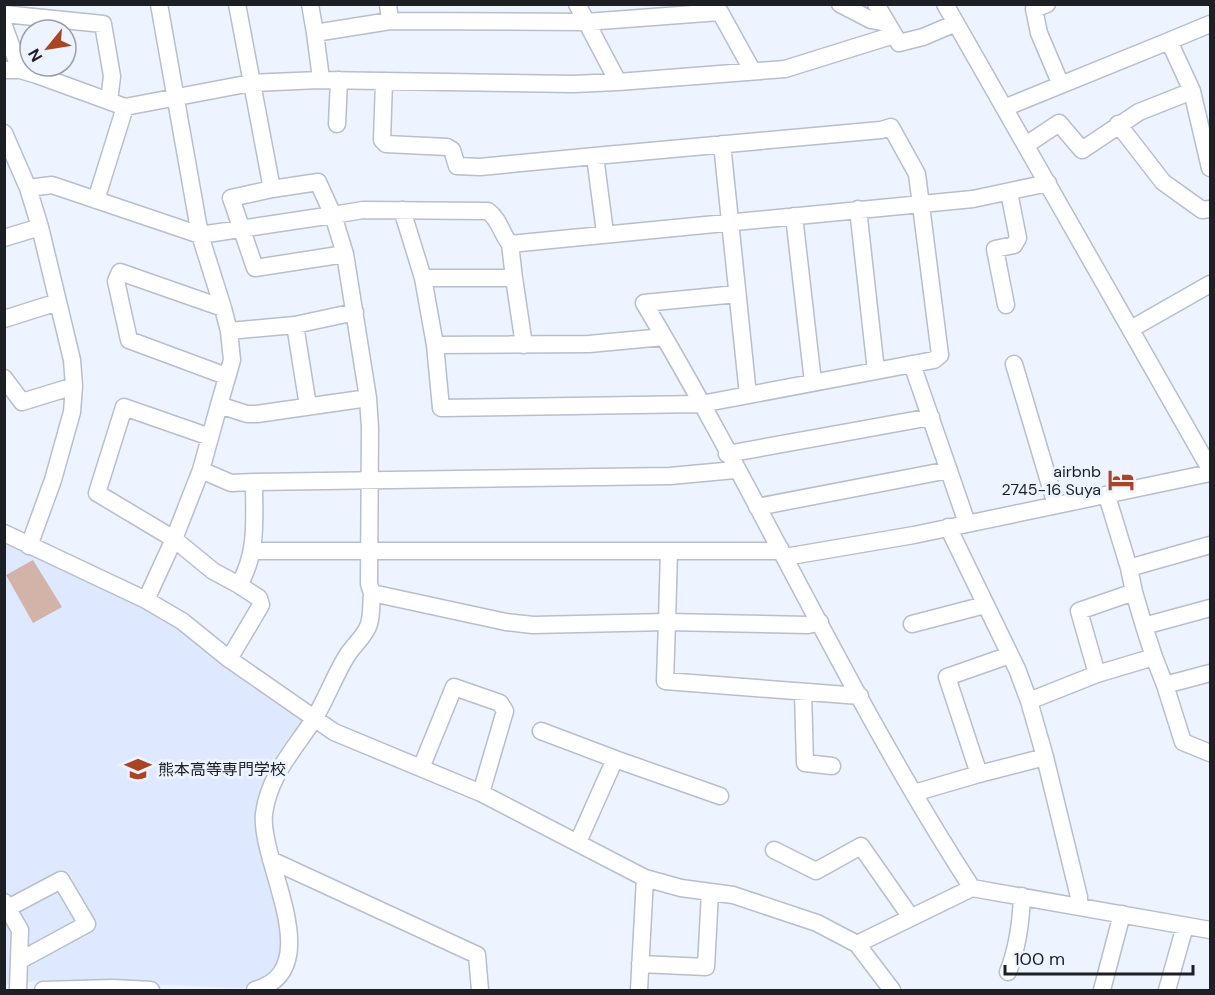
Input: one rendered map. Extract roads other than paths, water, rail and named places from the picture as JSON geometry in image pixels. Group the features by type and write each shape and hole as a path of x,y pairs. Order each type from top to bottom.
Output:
{"street":[{"path":"146,600 174,539 201,471 232,360 229,332 200,235 159,4"},
{"path":"237,4 272,189"},
{"path":"310,4 320,71 319,80"},
{"path":"577,4 618,82"},
{"path":"840,4 890,29"},
{"path":"876,4 900,43 924,38 956,23"},
{"path":"253,551 369,553 774,551 782,553 948,527 1107,496 1210,471 945,4"},
{"path":"1047,4 1034,9 1039,33 1062,86"},
{"path":"315,33 389,13 586,22 720,12 752,70"},
{"path":"4,14 103,24 112,76 109,101"},
{"path":"1004,108 1210,24"},
{"path":"4,26 12,70 125,107 251,83 339,80 573,84 785,69 890,29"},
{"path":"1169,40 1192,91 1210,168"},
{"path":"337,124 339,80"},
{"path":"384,81 382,140 386,144 447,147 452,150 457,166 480,167 881,130 891,127 917,174 923,204 940,355 934,360 701,404 441,408 435,345 423,278 402,210"},
{"path":"1026,145 1059,123 1082,150 1118,124 1192,91"},
{"path":"96,200 125,107"},
{"path":"1118,124 1163,182 1202,210 1210,209"},
{"path":"6,142 28,188 40,227 72,360 74,386 72,412 53,480 29,546"},
{"path":"722,144 748,395"},
{"path":"595,156 605,234"},
{"path":"255,990 281,973 291,945 289,925 264,826 268,790 287,756 315,718 347,656 369,626 372,593 369,584 370,428 368,398 345,254 333,215 318,182 231,198 240,231 255,268 345,254"},
{"path":"510,244 923,204 1009,192 1048,183"},
{"path":"28,188 52,185 200,235 240,231 363,210 488,211 496,217 510,244 524,345"},
{"path":"1006,305 995,249 1014,245 1018,238 1009,192"},
{"path":"858,209 876,371"},
{"path":"794,216 813,382"},
{"path":"4,238 40,227"},
{"path":"222,308 120,272 116,281 129,340 226,376"},
{"path":"423,278 514,278"},
{"path":"1131,329 1210,284"},
{"path":"737,294 644,303 914,793 972,888"},
{"path":"4,319 58,302"},
{"path":"229,332 295,324 355,312"},
{"path":"295,324 308,406"},
{"path":"435,345 589,344 664,337"},
{"path":"912,364 967,523"},
{"path":"1014,364 1056,505"},
{"path":"4,378 22,402 74,386"},
{"path":"219,405 247,414 368,398"},
{"path":"210,437 124,407 97,493 174,539 213,571 259,598 261,605 229,659"},
{"path":"727,454 931,417"},
{"path":"201,471 231,483 670,476 735,470"},
{"path":"757,507 949,470"},
{"path":"239,585 250,566 253,551 254,482"},
{"path":"1107,496 1144,626 1183,742 1210,753"},
{"path":"948,527 1010,655 1029,701 1079,897 1078,906"},
{"path":"4,533 146,600 200,634 229,659 334,732 481,793 645,878 681,888 733,895 817,923 857,944 892,990"},
{"path":"1129,568 1210,545"},
{"path":"669,551 665,681 860,696"},
{"path":"1097,674 1079,611 1134,592"},
{"path":"372,593 506,622 533,625 667,622 808,625 820,622"},
{"path":"912,624 985,605"},
{"path":"1144,626 1210,608"},
{"path":"979,774 947,677 1010,655"},
{"path":"1029,701 1097,674 1154,657"},
{"path":"1165,685 1210,673"},
{"path":"421,768 454,687 500,702 505,711 481,793"},
{"path":"803,693 805,763 832,766"},
{"path":"541,730 720,796"},
{"path":"914,793 1045,757"},
{"path":"578,842 615,759"},
{"path":"774,850 816,871 861,846 910,916"},
{"path":"271,860 477,955 480,990"},
{"path":"639,990 645,878"},
{"path":"14,957 87,924 61,880 6,905 20,930 14,957 18,990"},
{"path":"857,944 910,916 972,888 1210,930"},
{"path":"640,964 706,967 710,892"},
{"path":"1008,972 1014,957 1022,920 1022,896"},
{"path":"1102,990 1122,914"},
{"path":"1167,990 1185,926"},
{"path":"43,990 151,990"}],"place":[{"name":"airbnb 2745-16 Suya","path":"1121,480"},
{"name":"熊本高等専門学校","path":"138,769"}]}
